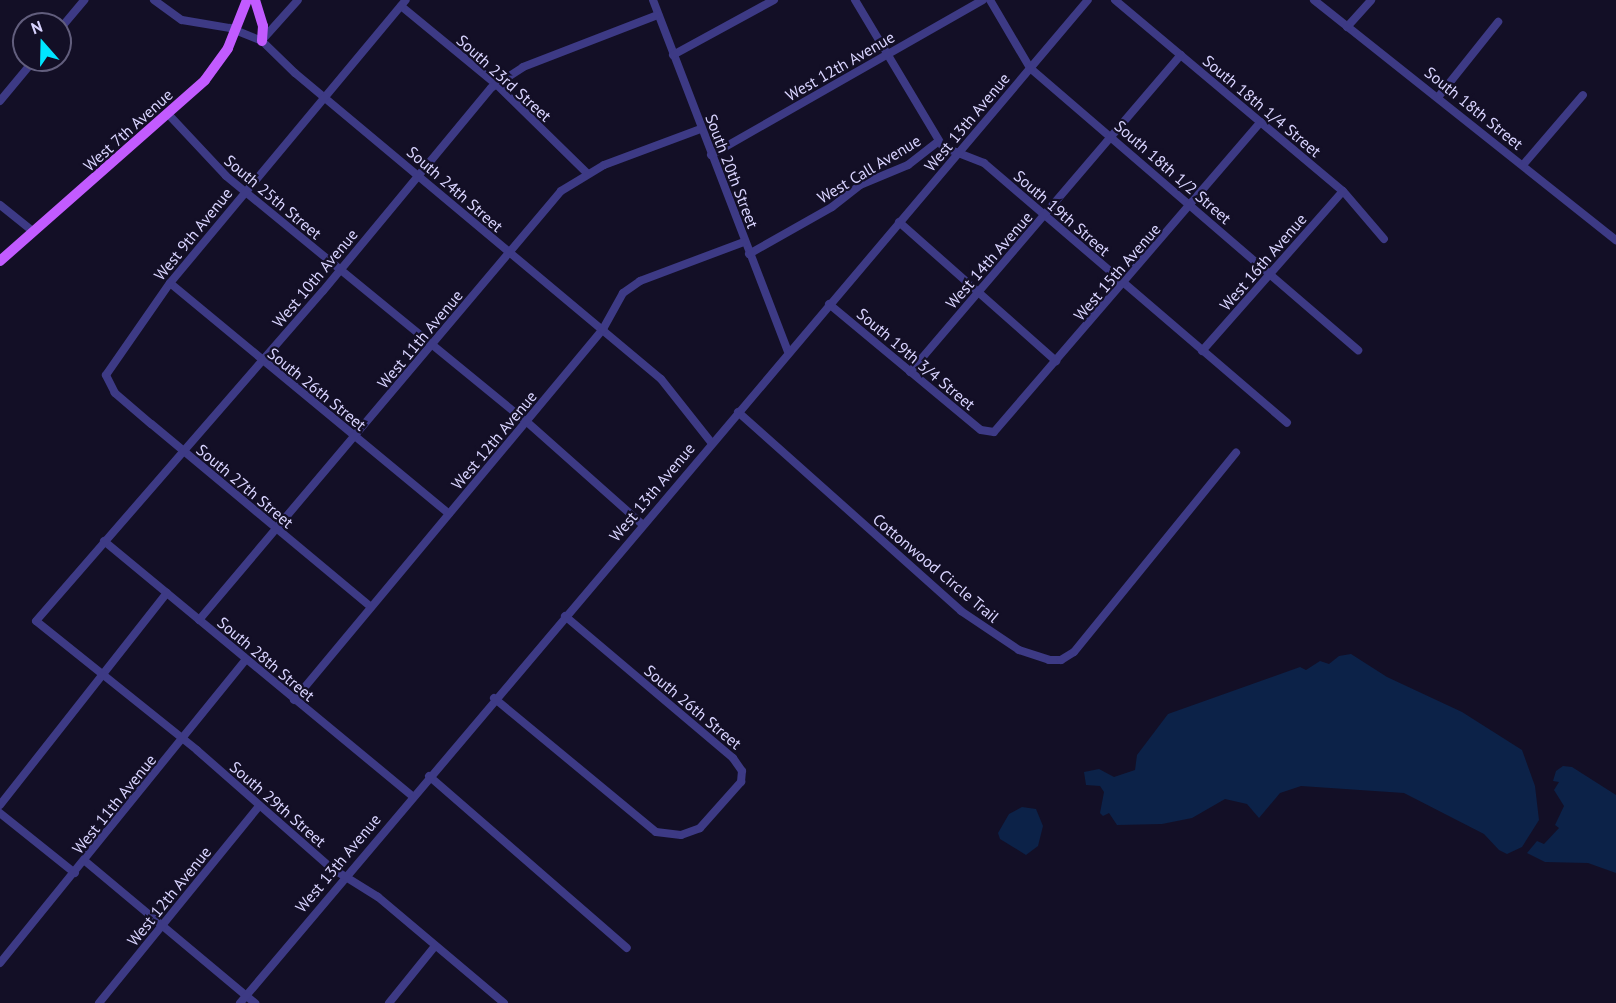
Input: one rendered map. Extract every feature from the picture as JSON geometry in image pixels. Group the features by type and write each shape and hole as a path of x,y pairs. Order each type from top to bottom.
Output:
{"main road":[{"name":"West 7th Avenue","path":"0,261 169,115 209,75 235,30 247,0"},
{"path":"255,0 263,26 262,40"}],"street":[{"path":"72,14 84,0"},
{"name":"South 24th Street","path":"154,0 187,22 235,30 262,40 324,98 509,254 603,329 674,393 711,442"},
{"path":"262,40 298,0"},
{"name":"South 20th Street","path":"653,0 744,242 788,351"},
{"path":"673,55 774,0"},
{"name":"South 19th Street","path":"855,0 939,141 959,153 984,163 1287,423"},
{"name":"West 12th Avenue","path":"711,155 983,0"},
{"name":"South 18th 1/2 Street","path":"990,0 1030,68 1358,350"},
{"name":"West 13th Avenue","path":"240,1003 711,442 1088,0"},
{"name":"South 18th 1/4 Street","path":"1115,0 1343,191 1384,239"},
{"name":"South 18th Street","path":"1314,0 1614,235"},
{"path":"1347,27 1371,0"},
{"name":"South 23rd Street","path":"403,3 496,84 586,173"},
{"name":"West 9th Avenue","path":"107,381 113,360 170,283 403,3"},
{"name":"West 10th Avenue","path":"36,621 340,270 496,84 523,68 658,15"},
{"path":"1439,96 1498,22"},
{"name":"West 14th Avenue","path":"910,372 1181,55"},
{"path":"0,100 24,72"},
{"path":"1523,165 1583,95"},
{"name":"South 25th Street","path":"169,115 204,156 527,422 642,524"},
{"name":"West 15th Avenue","path":"988,432 998,430 1261,123"},
{"name":"West 11th Avenue","path":"198,620 356,437 561,191 586,173 701,129"},
{"name":"West Call Avenue","path":"749,254 832,207 867,182 908,165 939,141"},
{"name":"West 16th Avenue","path":"1202,351 1343,191"},
{"path":"0,205 34,232"},
{"path":"899,222 1056,361"},
{"name":"West 12th Avenue","path":"294,700 603,329 631,285 744,242"},
{"name":"South 26th Street","path":"170,283 449,514"},
{"name":"South 19th 3/4 Street","path":"829,304 910,372 988,432"},
{"name":"South 27th Street","path":"107,381 115,393 182,451 371,608"},
{"name":"Cottonwood Circle Trail","path":"738,412 961,611 1019,650 1049,660 1061,660 1074,652 1236,453"},
{"name":"South 28th Street","path":"104,541 412,796"},
{"path":"0,805 167,593"},
{"name":"South 26th Street","path":"495,698 647,827 669,836 700,828 743,777 733,758 565,615"},
{"name":"South 29th Street","path":"36,621 184,740 330,867 346,875 504,1003"},
{"name":"West 11th Avenue","path":"0,963 184,740 245,660"},
{"path":"429,776 627,948"},
{"name":"West 12th Avenue","path":"99,1003 259,806"},
{"path":"0,813 75,873"},
{"path":"85,861 255,1003"},
{"path":"389,1003 435,946"}],"water":[{"path":"1351,654 1387,677 1462,712 1522,750 1535,786 1539,820 1522,847 1507,854 1499,850 1484,834 1404,793 1301,786 1280,793 1259,818 1247,804 1225,799 1192,818 1162,824 1117,825 1109,813 1103,816 1100,813 1104,792 1100,786 1086,785 1084,772 1099,769 1114,777 1135,770 1137,755 1168,714 1300,667 1306,670 1320,661 1329,664 1339,656"},
{"path":"1563,766 1572,767 1616,795 1616,873 1588,863 1545,862 1527,853 1537,841 1544,844 1559,828 1555,825 1564,806 1554,790 1559,782 1553,781 1556,771"},
{"path":"1022,807 1036,809 1043,826 1038,846 1026,855 1000,839 998,833 1009,814"}]}
